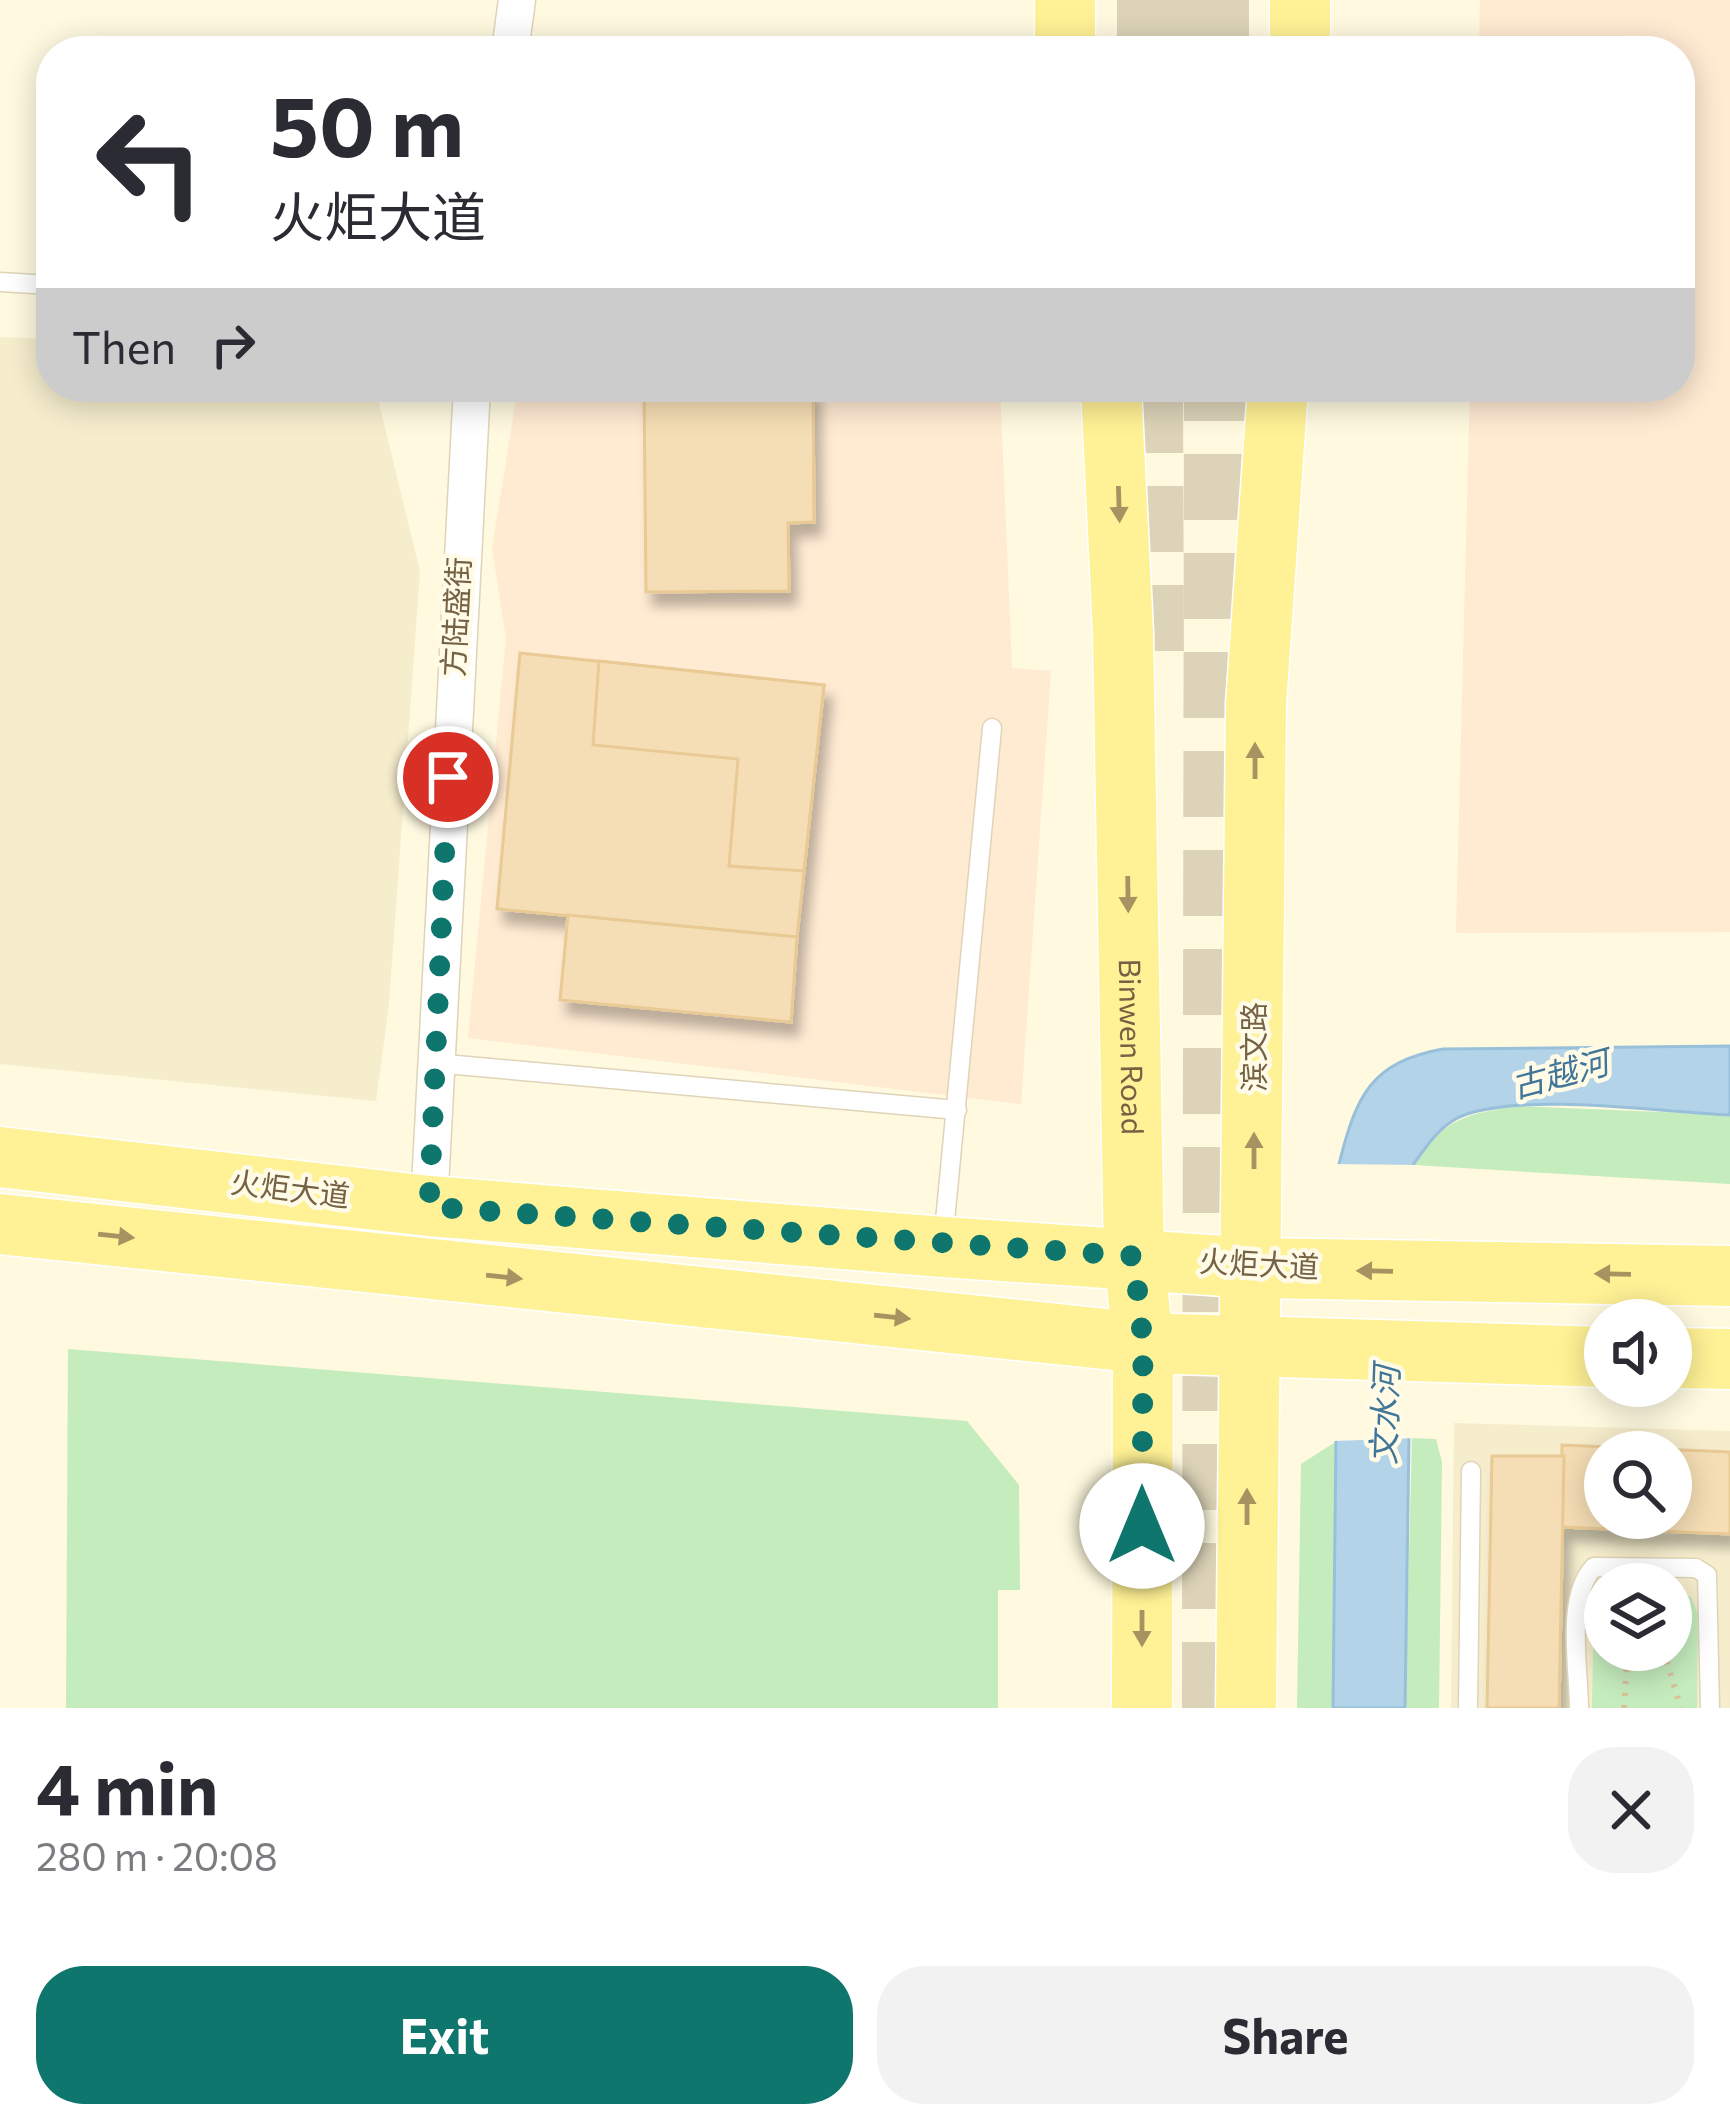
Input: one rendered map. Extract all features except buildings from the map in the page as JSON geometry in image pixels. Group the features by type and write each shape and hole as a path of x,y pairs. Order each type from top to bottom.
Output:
{"main road":[{"path":"1065,0 1065,36"},
{"path":"1300,0 1300,36"},
{"name":"Binwen Road","path":"1112,402 1123,632 1134,1256 1143,1343 1142,1708"},
{"name":"滨文路","path":"1246,1708 1248,1345 1254,1268 1256,704 1277,402"},
{"name":"火炬大道","path":"0,1156 429,1207 1254,1268 1730,1276"},
{"path":"0,1224 1143,1343 1584,1357"},
{"path":"1692,1358 1730,1359"}],"street":[{"path":"512,36 517,0"},
{"name":"方陆盛街","path":"429,1207 471,402"}],"lane":[{"path":"0,282 36,284"},
{"path":"943,1246 992,728"},
{"path":"434,1063 957,1110"},
{"path":"1468,1708 1471,1471"},
{"path":"1579,1708 1582,1580 1594,1567 1615,1567 1696,1568 1707,1575 1710,1708"}],"path":[{"path":"1624,1708 1627,1671"},
{"path":"1670,1671 1681,1708"}],"shaded area":[{"path":"1480,0 1730,0 1730,932 1456,933 1470,402 1695,402 1695,36 1479,36"},
{"path":"0,337 36,338 36,402 379,402 420,571 389,1004 376,1101 0,1064"},
{"path":"516,402 1001,402 1012,668 1051,671 1021,1104 468,1038 506,638 492,548"},
{"path":"1454,1423 1730,1431 1730,1708 1451,1708"}],"green space":[{"path":"1520,1106 1730,1115 1730,1184 1413,1165 1436,1137 1458,1121"},
{"path":"68,1349 967,1421 1019,1485 1020,1590 998,1590 998,1708 66,1708"},
{"path":"1412,1438 1436,1439 1442,1462 1439,1708 1405,1708"},
{"path":"1340,1439 1333,1708 1297,1708 1301,1464"},
{"path":"1692,1599 1698,1614 1697,1708 1592,1708 1593,1671 1692,1671"}],"water":[{"path":"1730,1046 1730,1115 1560,1104 1494,1108 1450,1123 1413,1165 1405,1708 1333,1708 1339,1164 1360,1102 1382,1073 1443,1049"}],"pier":[{"path":"1333,1164 1420,1165 1418,1438 1334,1441"}],"tunnel":[{"path":"1150,0 1150,36"},
{"path":"1216,0 1216,36"},
{"path":"1150,402 1151,677"},
{"path":"1215,1708 1217,402"}],"route":[{"path":"448,777 429,1207 1134,1256 1143,1343 1142,1526"}],"water label":[{"name":"古越河","path":"1560,1074"},
{"name":"文水河","path":"1385,1415"}]}
